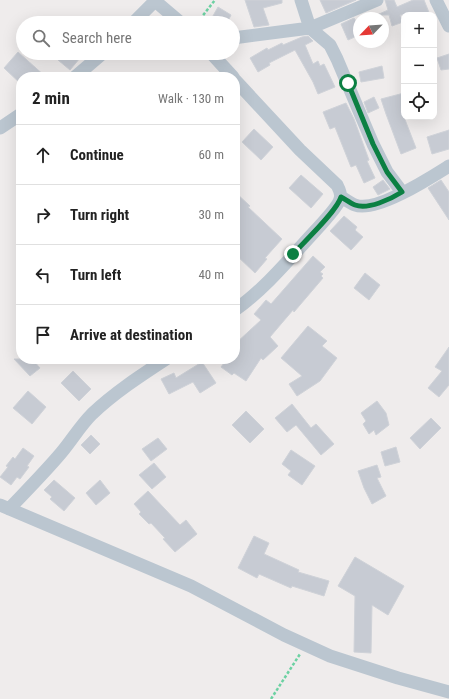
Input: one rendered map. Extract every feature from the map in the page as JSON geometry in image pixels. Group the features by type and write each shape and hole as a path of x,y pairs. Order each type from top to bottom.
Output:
{"street":[{"path":"139,16 154,0 173,16"},
{"path":"300,0 310,28 330,45 348,83 373,144 387,172 402,192"},
{"path":"240,37 310,28 377,0"},
{"path":"436,0 449,26"},
{"path":"81,72 95,60"},
{"path":"217,60 228,72"},
{"path":"240,85 300,150 336,185 340,190 341,197 340,201 325,220 266,284 240,306"},
{"path":"0,128 16,117"},
{"path":"341,197 354,205 363,206 391,198 449,166"},
{"path":"159,364 118,392 92,414 55,461 5,507 191,586 305,646 355,665 449,692"}],"path":[{"path":"202,16 215,0"},
{"path":"270,699 305,646"}],"building":[{"path":"245,0 282,0 282,3 263,8 269,25 254,27"},
{"path":"320,0 356,0 326,13"},
{"path":"385,0 394,0 397,7 413,0 424,0 429,12 401,12 401,23 392,26 389,12 384,12 388,10"},
{"path":"218,7 231,15 230,16 213,16"},
{"path":"353,18 353,38 348,40 341,24"},
{"path":"308,36 313,41 305,45 313,64 318,61 320,66 324,64 335,87 318,94 295,50 269,63 270,65 258,72 250,58 267,48 268,50 282,43 283,45"},
{"path":"16,54 16,60 27,60 40,72 16,72 16,79 4,68"},
{"path":"449,54 449,69 441,70 437,58"},
{"path":"58,60 78,60 70,70"},
{"path":"382,66 384,78 361,82 359,72"},
{"path":"401,94 401,120 405,120 416,148 401,154 381,99"},
{"path":"374,97 379,108 368,113 364,102"},
{"path":"346,103 354,119 369,160 367,161 375,178 364,183 356,165 351,167 335,127 330,129 323,112"},
{"path":"254,129 273,147 261,160 242,142"},
{"path":"449,130 449,149 432,154 427,137"},
{"path":"301,175 323,194 311,208 289,188"},
{"path":"383,180 390,189 378,195 373,187"},
{"path":"441,180 449,192 449,220 428,188"},
{"path":"240,197 250,206 248,207 282,239 265,258 267,259 255,273 240,259"},
{"path":"344,216 357,227 355,230 363,237 351,250 330,231"},
{"path":"313,256 325,267 320,272 323,274 321,276 323,278 270,337 278,346 263,360 261,358 246,381 234,373 232,375 221,367 223,364 240,364 240,339 261,320 254,314 266,300 271,304"},
{"path":"365,273 380,285 369,300 354,288"},
{"path":"308,326 327,341 322,346 337,358 320,381 297,396 289,384 302,376 281,358"},
{"path":"449,347 449,385 439,397 428,388 442,371 435,367"},
{"path":"19,364 36,364 40,368 30,376"},
{"path":"199,364 203,364 216,383 200,393 193,382 169,394 161,379 174,373 176,378"},
{"path":"73,371 91,389 79,401 61,383"},
{"path":"28,391 46,407 32,424 13,408"},
{"path":"377,401 386,413 389,425 376,435 374,430 369,434 363,424 366,421 361,413"},
{"path":"292,404 311,428 316,424 334,444 321,455 296,425 287,432 275,418"},
{"path":"246,411 264,429 250,443 232,425"},
{"path":"431,418 441,428 420,449 410,438"},
{"path":"91,435 100,444 90,454 81,445"},
{"path":"158,438 167,449 151,461 142,449"},
{"path":"396,447 400,462 385,466 381,452"},
{"path":"23,448 34,456 27,466 29,467 20,479 17,477 11,485 0,477 8,467 6,466 13,457 15,459"},
{"path":"291,450 315,466 302,485 288,475 291,471 282,464"},
{"path":"154,463 166,477 152,489 139,475"},
{"path":"377,465 381,477 377,478 386,496 372,504 358,471"},
{"path":"54,480 75,498 64,511 50,499 52,497 44,490"},
{"path":"100,480 110,493 96,505 86,493"},
{"path":"148,491 180,525 186,520 197,534 175,552 163,539 165,538 151,523 149,524 139,514 141,512 134,504"},
{"path":"254,536 269,543 264,554 299,570 298,572 329,581 324,596 292,586 291,588 259,574 257,578 238,568"},
{"path":"355,557 404,586 388,615 372,605 371,653 354,652 355,596 338,586"}],"route":[{"path":"293,254 325,220 340,201 341,197 354,205 363,206 375,204 402,192 387,172 373,144 348,83"}]}
